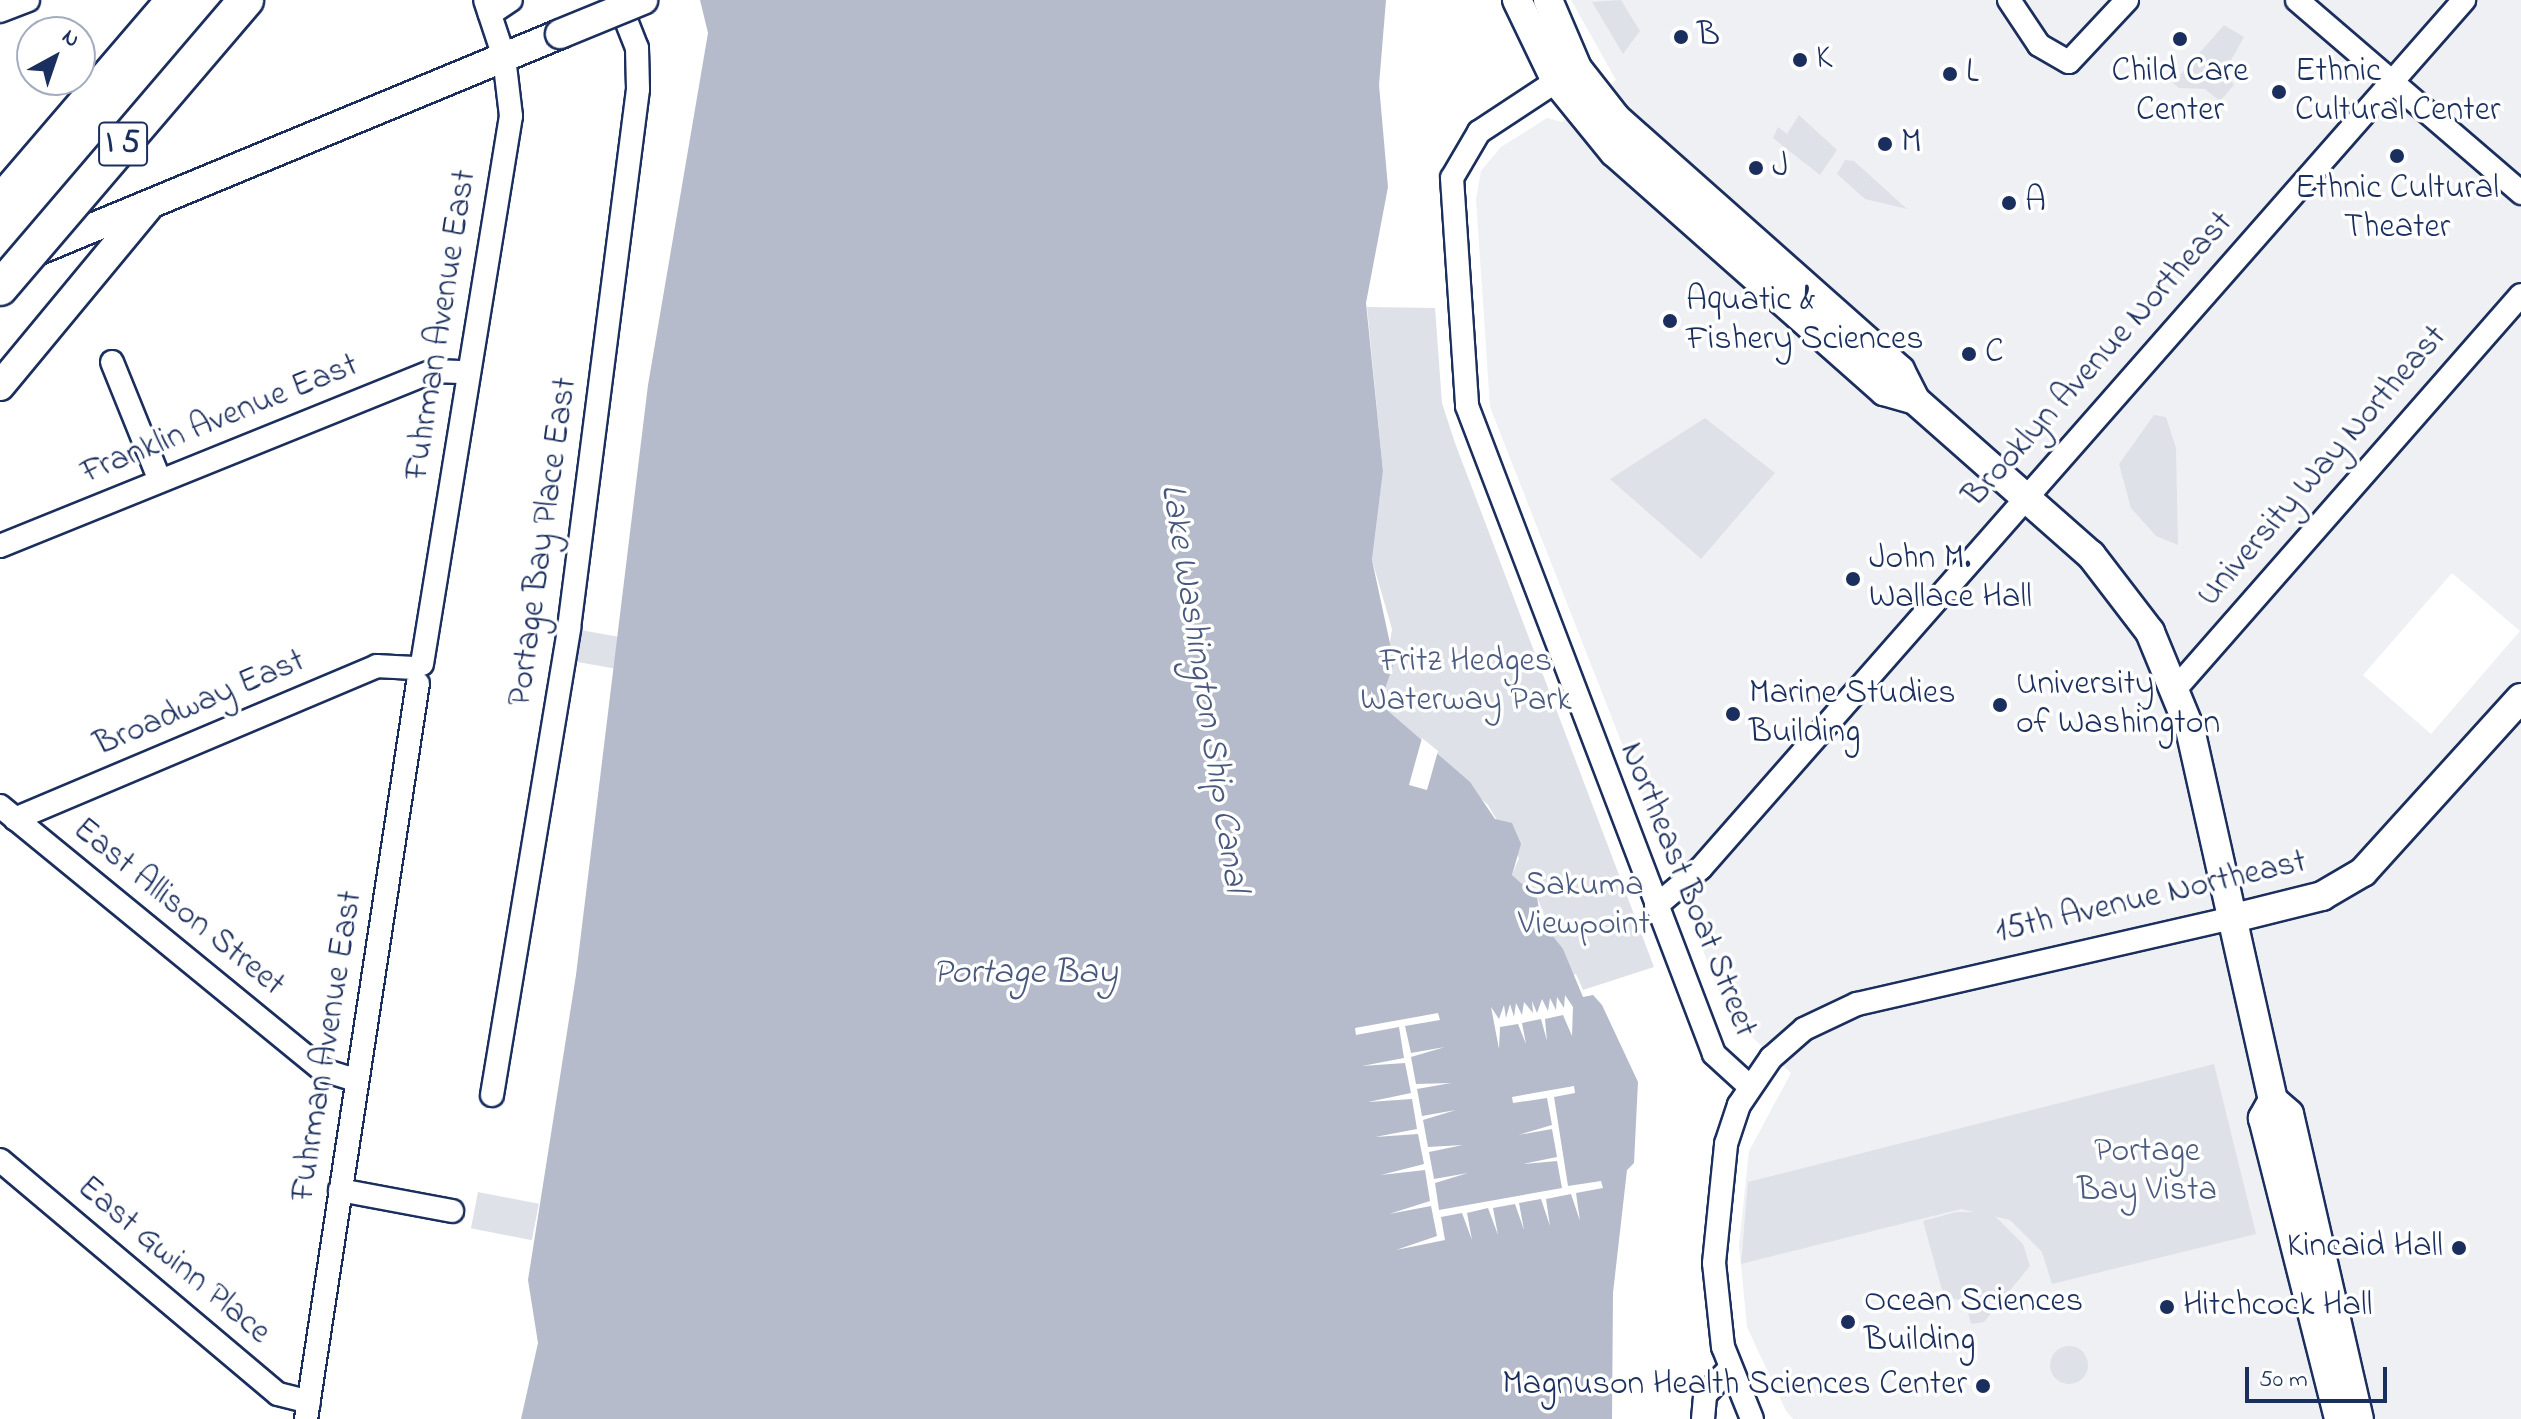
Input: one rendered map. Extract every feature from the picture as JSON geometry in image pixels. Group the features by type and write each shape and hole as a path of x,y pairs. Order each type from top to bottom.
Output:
{"highway":[{"name":"I 5","path":"0,203 174,0"},
{"path":"0,246 211,0"},
{"name":"I 5","path":"0,288 246,0"}],"main road":[{"path":"0,265 643,0"},
{"path":"1517,0 1566,74 1900,370 1915,400 2024,495 2120,589 2178,686 2234,918 2273,1100 2289,1114 2359,1419"},
{"path":"1548,0 1566,74"},
{"path":"0,386 151,204"},
{"name":"15th Avenue Northeast","path":"2234,918 2322,896 2363,872 2521,698"},
{"path":"2273,1100 2263,1118 2339,1419"}],"street":[{"path":"0,11 28,0"},
{"path":"487,7 511,0"},
{"name":"Portage Bay Place East","path":"492,1095 569,628 638,89 637,48 618,0"},
{"path":"2009,0 2039,45 2069,62 2127,0"},
{"path":"2297,0 2521,193"},
{"name":"Brooklyn Avenue Northeast","path":"1656,906 1701,868 2024,495 2464,0"},
{"name":"Fuhrman Avenue East","path":"308,1410 418,672 509,136 504,57 487,7"},
{"name":"Northeast Boat Street","path":"1566,74 1479,132 1452,178 1467,406 1714,1054 1749,1086 1726,1144 1714,1263 1730,1368 1756,1416"},
{"name":"University Way Northeast","path":"2178,686 2521,295"},
{"path":"112,362 160,481"},
{"name":"Franklin Avenue East","path":"0,546 433,371 467,372"},
{"name":"Broadway East","path":"8,813 377,666 418,672"},
{"name":"East Allison Street","path":"8,813 323,1070 356,1080"},
{"name":"15th Avenue Northeast","path":"1749,1086 1788,1042 1848,1007 2234,918"},
{"name":"East Gwinn Place","path":"0,1160 278,1394 308,1410"},
{"path":"340,1190 452,1211"},
{"path":"1703,1419 1705,1395 1730,1368"}],"shaded area":[{"name":"University of Washington","path":"1571,0 2521,0 2521,1419 1793,1419 1786,1411 1747,1327 1739,1245 1749,1151 1791,1073 1751,1036 1735,1032 1490,407 1476,199 1481,171 1501,147 1547,118 1562,122 1616,80","holes":["2452,573 2520,631 2431,734 2363,675"]}],"green space":[{"path":"1621,0 1640,31 1623,54 1592,2"},
{"path":"2224,25 2244,37 2225,71 2234,85 2220,101 2205,89 2179,88 2173,83"},
{"path":"1799,115 1837,150 1820,175 1773,138 1778,127 1787,134"},
{"path":"1845,160 1854,161 1907,209 1865,199 1837,174"},
{"name":"Fritz Hedges Waterway Park","path":"1367,307 1435,308 1442,403 1455,443 1654,967 1583,990 1576,974 1568,977 1537,897 1512,875 1519,858 1488,805 1380,704 1392,629 1372,560 1383,471"},
{"path":"2154,415 2166,417 2176,448 2178,545 2156,536 2131,508 2119,464"},
{"path":"1705,418 1775,473 1701,559 1610,479"},
{"path":"569,628 621,637 616,669 563,660"},
{"name":"Portage Bay Vista","path":"2214,1064 2256,1234 2052,1284 2042,1252 2010,1220 1961,1209 1741,1264 1748,1182"},
{"path":"478,1192 539,1204 532,1240 471,1228"},
{"path":"1956,1212 1988,1212 1999,1220 2023,1244 2030,1266 1984,1322 1971,1324 1965,1301 1944,1297 1923,1221"},
{"path":"2069,1346 2083,1351 2088,1365 2083,1379 2069,1384 2055,1379 2050,1365 2055,1351"}],"water":[{"name":"Portage Bay","path":"700,0 1386,0 1379,85 1388,187 1366,303 1383,471 1372,560 1394,662 1380,704 1470,782 1495,819 1512,823 1521,844 1512,875 1537,897 1541,921 1563,949 1583,997 1593,995 1602,1005 1638,1082 1634,1163 1627,1170 1613,1293 1612,1419 521,1419 538,1343 528,1280 576,975 648,385 708,33"}],"pier":[{"path":"1422,738 1438,751 1427,790 1409,785"},
{"path":"1565,995 1573,1007 1572,1036 1563,1015 1545,1019 1547,1041 1541,1019 1522,1023 1526,1044 1518,1024 1500,1027 1499,1049 1491,1007 1499,1019 1504,1005 1506,1018 1510,1004 1514,1017 1516,1003 1522,1015 1524,1002 1533,1013 1532,1001 1537,1013 1542,999 1548,1011 1550,998 1556,1010 1557,997 1564,1008"},
{"path":"1438,1013 1440,1020 1405,1026 1411,1053 1445,1047 1411,1057 1416,1084 1451,1083 1417,1089 1422,1116 1456,1110 1423,1120 1428,1147 1463,1145 1429,1152 1434,1179 1468,1173 1435,1183 1439,1210 1562,1188 1557,1161 1523,1164 1557,1157 1552,1129 1518,1135 1552,1125 1547,1098 1513,1103 1512,1097 1574,1086 1575,1093 1554,1097 1568,1186 1601,1181 1603,1188 1576,1193 1580,1221 1571,1194 1546,1199 1550,1226 1541,1199 1519,1203 1524,1230 1515,1204 1493,1208 1498,1235 1488,1208 1467,1213 1472,1240 1462,1213 1441,1217 1445,1240 1396,1250 1437,1236 1431,1206 1389,1214 1430,1201 1425,1170 1381,1175 1424,1164 1418,1134 1375,1137 1417,1129 1412,1099 1368,1102 1411,1093 1405,1063 1362,1066 1404,1058 1399,1027 1356,1035 1355,1028"}],"place":[{"name":"B","path":"1681,37"},
{"name":"Child Care Center","path":"2180,39"},
{"name":"K","path":"1800,60"},
{"name":"L","path":"1950,74"},
{"name":"Ethnic Cultural Center","path":"2279,92"},
{"name":"M","path":"1885,144"},
{"name":"Ethnic Cultural Theater","path":"2397,156"},
{"name":"J","path":"1756,168"},
{"name":"A","path":"2009,203"},
{"name":"Aquatic & Fishery Sciences","path":"1670,321"},
{"name":"C","path":"1969,354"},
{"name":"John M. Wallace Hall","path":"1853,579"},
{"name":"University of Washington","path":"2000,705"},
{"name":"Marine Studies Building","path":"1733,714"},
{"name":"Kincaid Hall","path":"2459,1248"},
{"name":"Hitchcock Hall","path":"2167,1307"},
{"name":"Ocean Sciences Building","path":"1848,1322"},
{"name":"Magnuson Health Sciences Center","path":"1983,1386"}],"water label":[{"name":"Lake Washington Ship Canal","path":"1203,688"}],"park label":[{"name":"Sakuma Viewpoint","path":"1584,906"}]}
